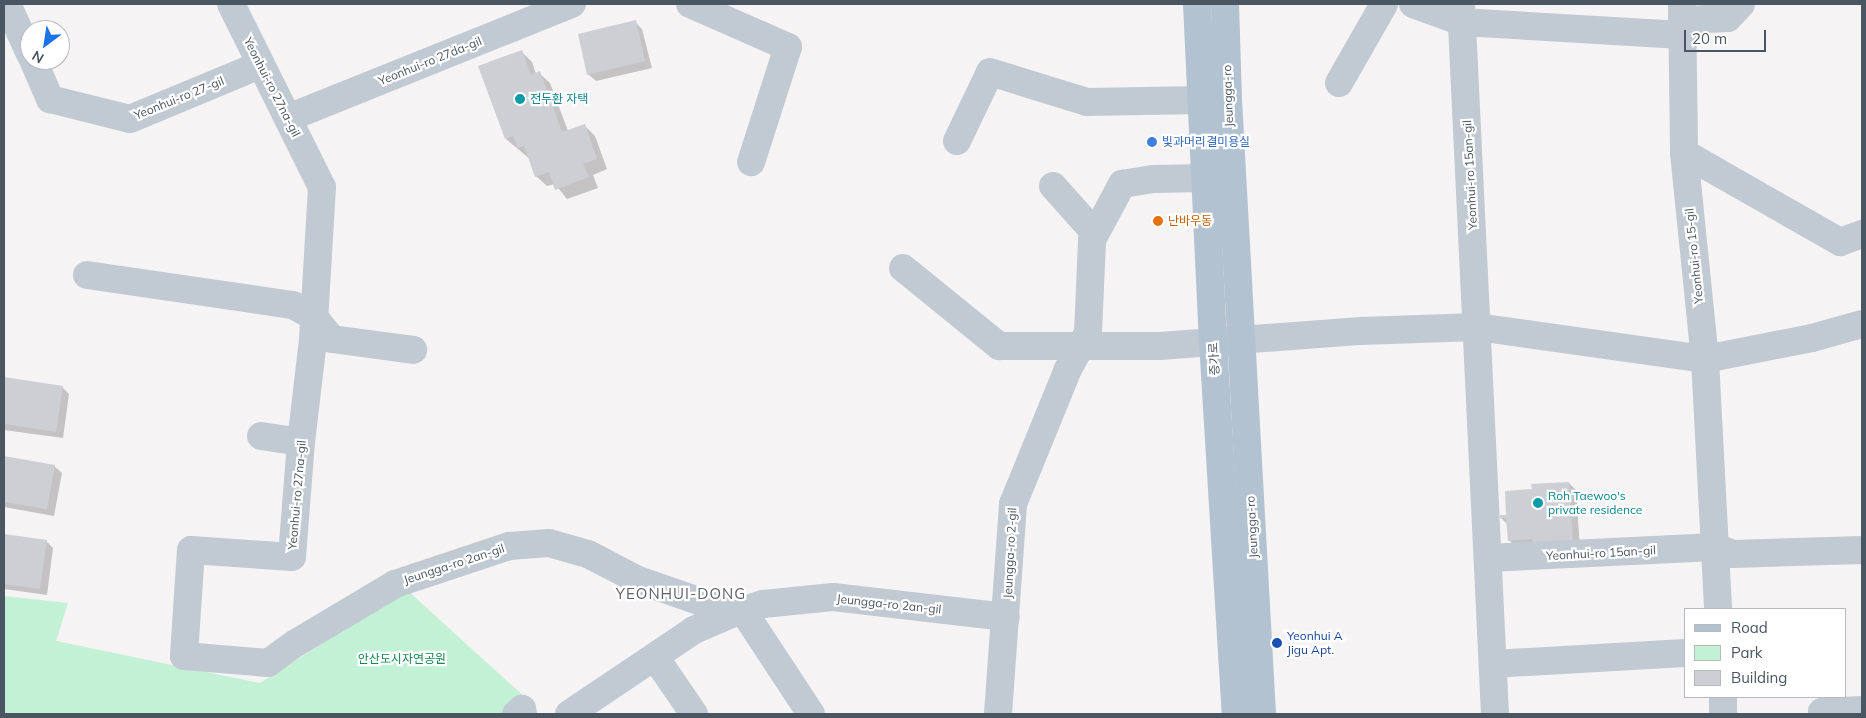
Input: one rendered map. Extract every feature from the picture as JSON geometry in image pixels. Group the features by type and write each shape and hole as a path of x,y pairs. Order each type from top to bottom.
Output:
{"main road":[{"name":"증가로","path":"1198,4 1213,342 1236,714"},
{"name":"Jeungga-ro","path":"1225,4 1262,714"}],"street":[{"path":"7,4 20,32"},
{"name":"Yeonhui-ro 27na-gil","path":"184,656 191,550 292,557 313,316 322,187 260,65 232,4"},
{"name":"Yeonhui-ro 27da-gil","path":"288,118 572,4"},
{"path":"690,4 788,48 751,162"},
{"path":"1339,83 1384,4"},
{"path":"1413,4 1462,13 1682,20 1728,18 1741,4"},
{"name":"Yeonhui-ro 15an-gil","path":"1462,13 1495,714"},
{"name":"Yeonhui-ro 15-gil","path":"1682,20 1684,153 1705,359 1718,608"},
{"name":"Yeonhui-ro 27-gil","path":"37,70 50,99 130,119 260,65"},
{"path":"956,141 990,72 1086,102 1202,100"},
{"path":"1684,153 1840,242 1862,234"},
{"path":"1082,347 1088,333 1092,240 1122,184 1153,179 1206,178"},
{"path":"1053,186 1095,233"},
{"path":"903,268 1000,346 1160,346 1361,331 1477,328 1705,359 1812,338 1862,324"},
{"path":"87,275 293,305 313,316 332,339 413,350"},
{"name":"Jeungga-ro 2-gil","path":"998,714 1013,504 1068,369 1082,347"},
{"path":"261,436 302,442"},
{"name":"Jeungga-ro 2an-gil","path":"184,656 268,663 296,643 395,584 509,546 549,543 588,554 638,580 739,612"},
{"path":"1715,547 1733,554 1862,550"},
{"name":"Yeonhui-ro 15an-gil","path":"1488,558 1715,547"},
{"name":"Jeungga-ro 2an-gil","path":"569,714 694,630 764,604 833,597 1006,617"},
{"path":"739,612 811,714"},
{"path":"1493,664 1684,653"},
{"path":"655,657 694,714"},
{"path":"1722,698 1723,714"},
{"path":"516,714 522,709 523,714"},
{"path":"1822,714 1822,712 1862,710"}],"green space":[{"name":"안산도시자연공원","path":"407,590 528,700 511,714 4,714 4,596 68,603 56,641 260,683"}],"building":[{"path":"636,20 645,61 587,75 578,34"},
{"name":"전두환 자택","path":"522,50 531,75 540,71 562,132 585,124 597,159 583,164 589,177 555,190 549,172 535,177 524,146 518,148 513,136 505,139 478,66"},
{"path":"4,377 63,386 56,432 4,424"},
{"path":"4,456 55,465 47,509 4,502"},
{"name":"Roh Taewoo's private residence","path":"1569,482 1573,541 1533,543 1532,539 1508,541 1506,518 1500,518 1500,515 1506,515 1505,491 1532,489 1531,484"},
{"path":"4,534 47,540 40,589 4,584"}],"place":[{"name":"전두환 자택","path":"520,99"},
{"name":"빛과머리결미용실","path":"1152,142"},
{"name":"난바우동","path":"1158,221"},
{"name":"Roh Taewoo's private residence","path":"1538,503"},
{"name":"Yeonhui A Jigu Apt.","path":"1277,643"}],"district":[{"name":"YEONHUI-DONG","path":"681,594"}]}
